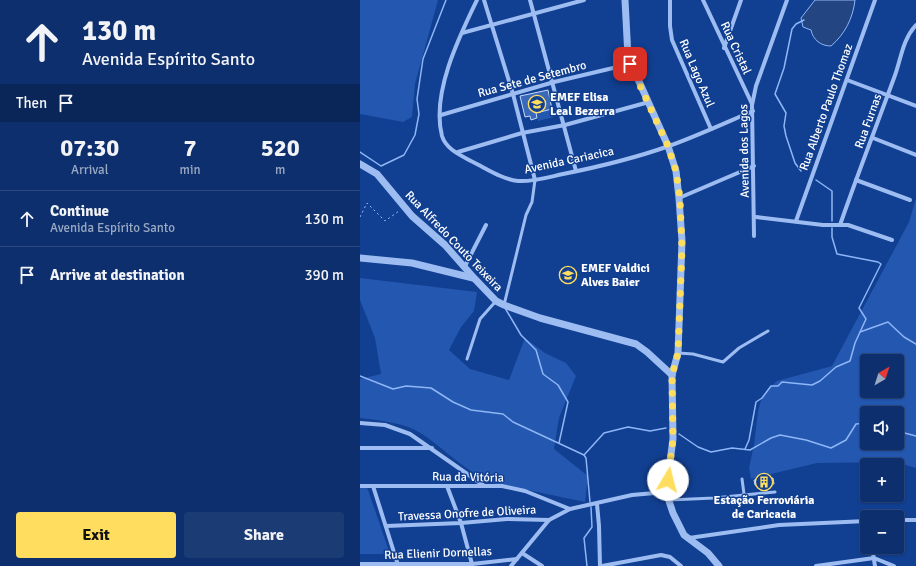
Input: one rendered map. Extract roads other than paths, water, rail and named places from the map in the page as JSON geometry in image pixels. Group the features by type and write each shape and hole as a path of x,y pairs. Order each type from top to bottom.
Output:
{"street":[{"name":"Avenida Cariacica","path":"477,0 462,33 446,77 441,115 443,140 449,148 507,178 526,181 535,180 576,171 668,146 753,111"},
{"path":"484,0 513,94 535,180"},
{"path":"530,0 554,82 576,171"},
{"path":"462,33 584,0"},
{"path":"625,0 627,50 630,64 668,146 676,171 680,198 682,241 678,353 672,375 673,439 667,496 677,521 687,538 708,553 718,566"},
{"name":"Rua Lago Azul","path":"670,0 670,26 672,40 711,129"},
{"name":"Rua Cristal","path":"703,0 724,48 752,105"},
{"path":"724,48 741,0"},
{"name":"Avenida dos Lagos","path":"754,236 756,217 752,105 756,86 787,0"},
{"name":"Rua Alberto Paulo Thomaz","path":"796,221 875,0"},
{"name":"Rua Furnas","path":"840,225 888,96 906,40 916,25"},
{"name":"Rua Sete de Setembro","path":"441,115 554,82 630,64"},
{"path":"847,80 916,106"},
{"path":"458,152 522,133 565,125 648,102"},
{"path":"873,138 916,155"},
{"name":"Rua Alfredo Couto Teixeira","path":"360,164 377,174 404,207 445,245 464,268 496,301 540,318 636,344 672,375"},
{"path":"680,198 754,166"},
{"path":"856,180 910,200"},
{"path":"756,217 796,221 823,226 853,226 892,240"},
{"path":"464,268 486,225"},
{"path":"360,258 412,263 474,278"},
{"path":"360,423 402,430 433,448 484,485"},
{"path":"360,448 433,448"},
{"name":"Rua da Vitória","path":"360,486 484,485 512,488 570,509"},
{"path":"373,486 398,565"},
{"path":"447,486 462,524 472,564"},
{"path":"511,566 549,520 570,509 632,495 667,496"},
{"path":"597,504 600,526 601,566 661,556 670,557 680,566"},
{"name":"Travessa Onofre de Oliveira","path":"386,526 462,524 507,519 549,520"},
{"path":"904,520 916,520"},
{"path":"687,538 779,524 860,521"},
{"path":"522,553 542,566"},
{"path":"873,554 875,566"},
{"path":"816,566 874,558 894,566"},
{"name":"Rua Elienir Dornellas","path":"360,564 472,564 517,559"}],"lane":[{"path":"504,305 526,215 532,202 535,180"},
{"path":"467,359 480,319 496,301"},
{"path":"678,353 693,354 723,362 739,348 768,331"},
{"path":"742,479 744,494"},
{"path":"667,496 714,498 775,492"}],"waterway":[{"path":"360,152 381,166 404,155 415,135 419,114 417,99 423,59 446,0"},
{"path":"801,171 795,163 786,136 784,126 786,113 775,94 784,68 792,29 796,24 804,20"},
{"path":"816,180 832,191 832,221"},
{"path":"745,449 749,440 756,402 762,398 771,386 778,386 782,382 812,385 820,381 836,367 850,361 855,343 866,319 859,308 881,264 878,262 837,254 832,237 832,228"},
{"path":"505,308 521,335 536,350 543,374 558,385 568,402 559,443"},
{"path":"860,332 888,322 904,337 916,344"},
{"path":"360,376 393,389 406,386 431,388 453,402 471,410 503,414 513,422 584,455 586,458 590,502"},
{"path":"679,434 698,447 711,452 732,448 750,450 771,438 780,435 806,440 831,448 846,440 856,424 860,424"},
{"path":"584,455 604,433 628,427 650,431 666,428"},
{"path":"904,433 916,436"},
{"path":"587,566 584,538 592,527 591,507"}],"place":[{"name":"EMEF Elisa Leal Bezerra","path":"537,104"},
{"name":"EMEF Valdici Alves Baier","path":"568,275"},
{"name":"Estação Ferroviária de Caricacia","path":"764,482"}]}
